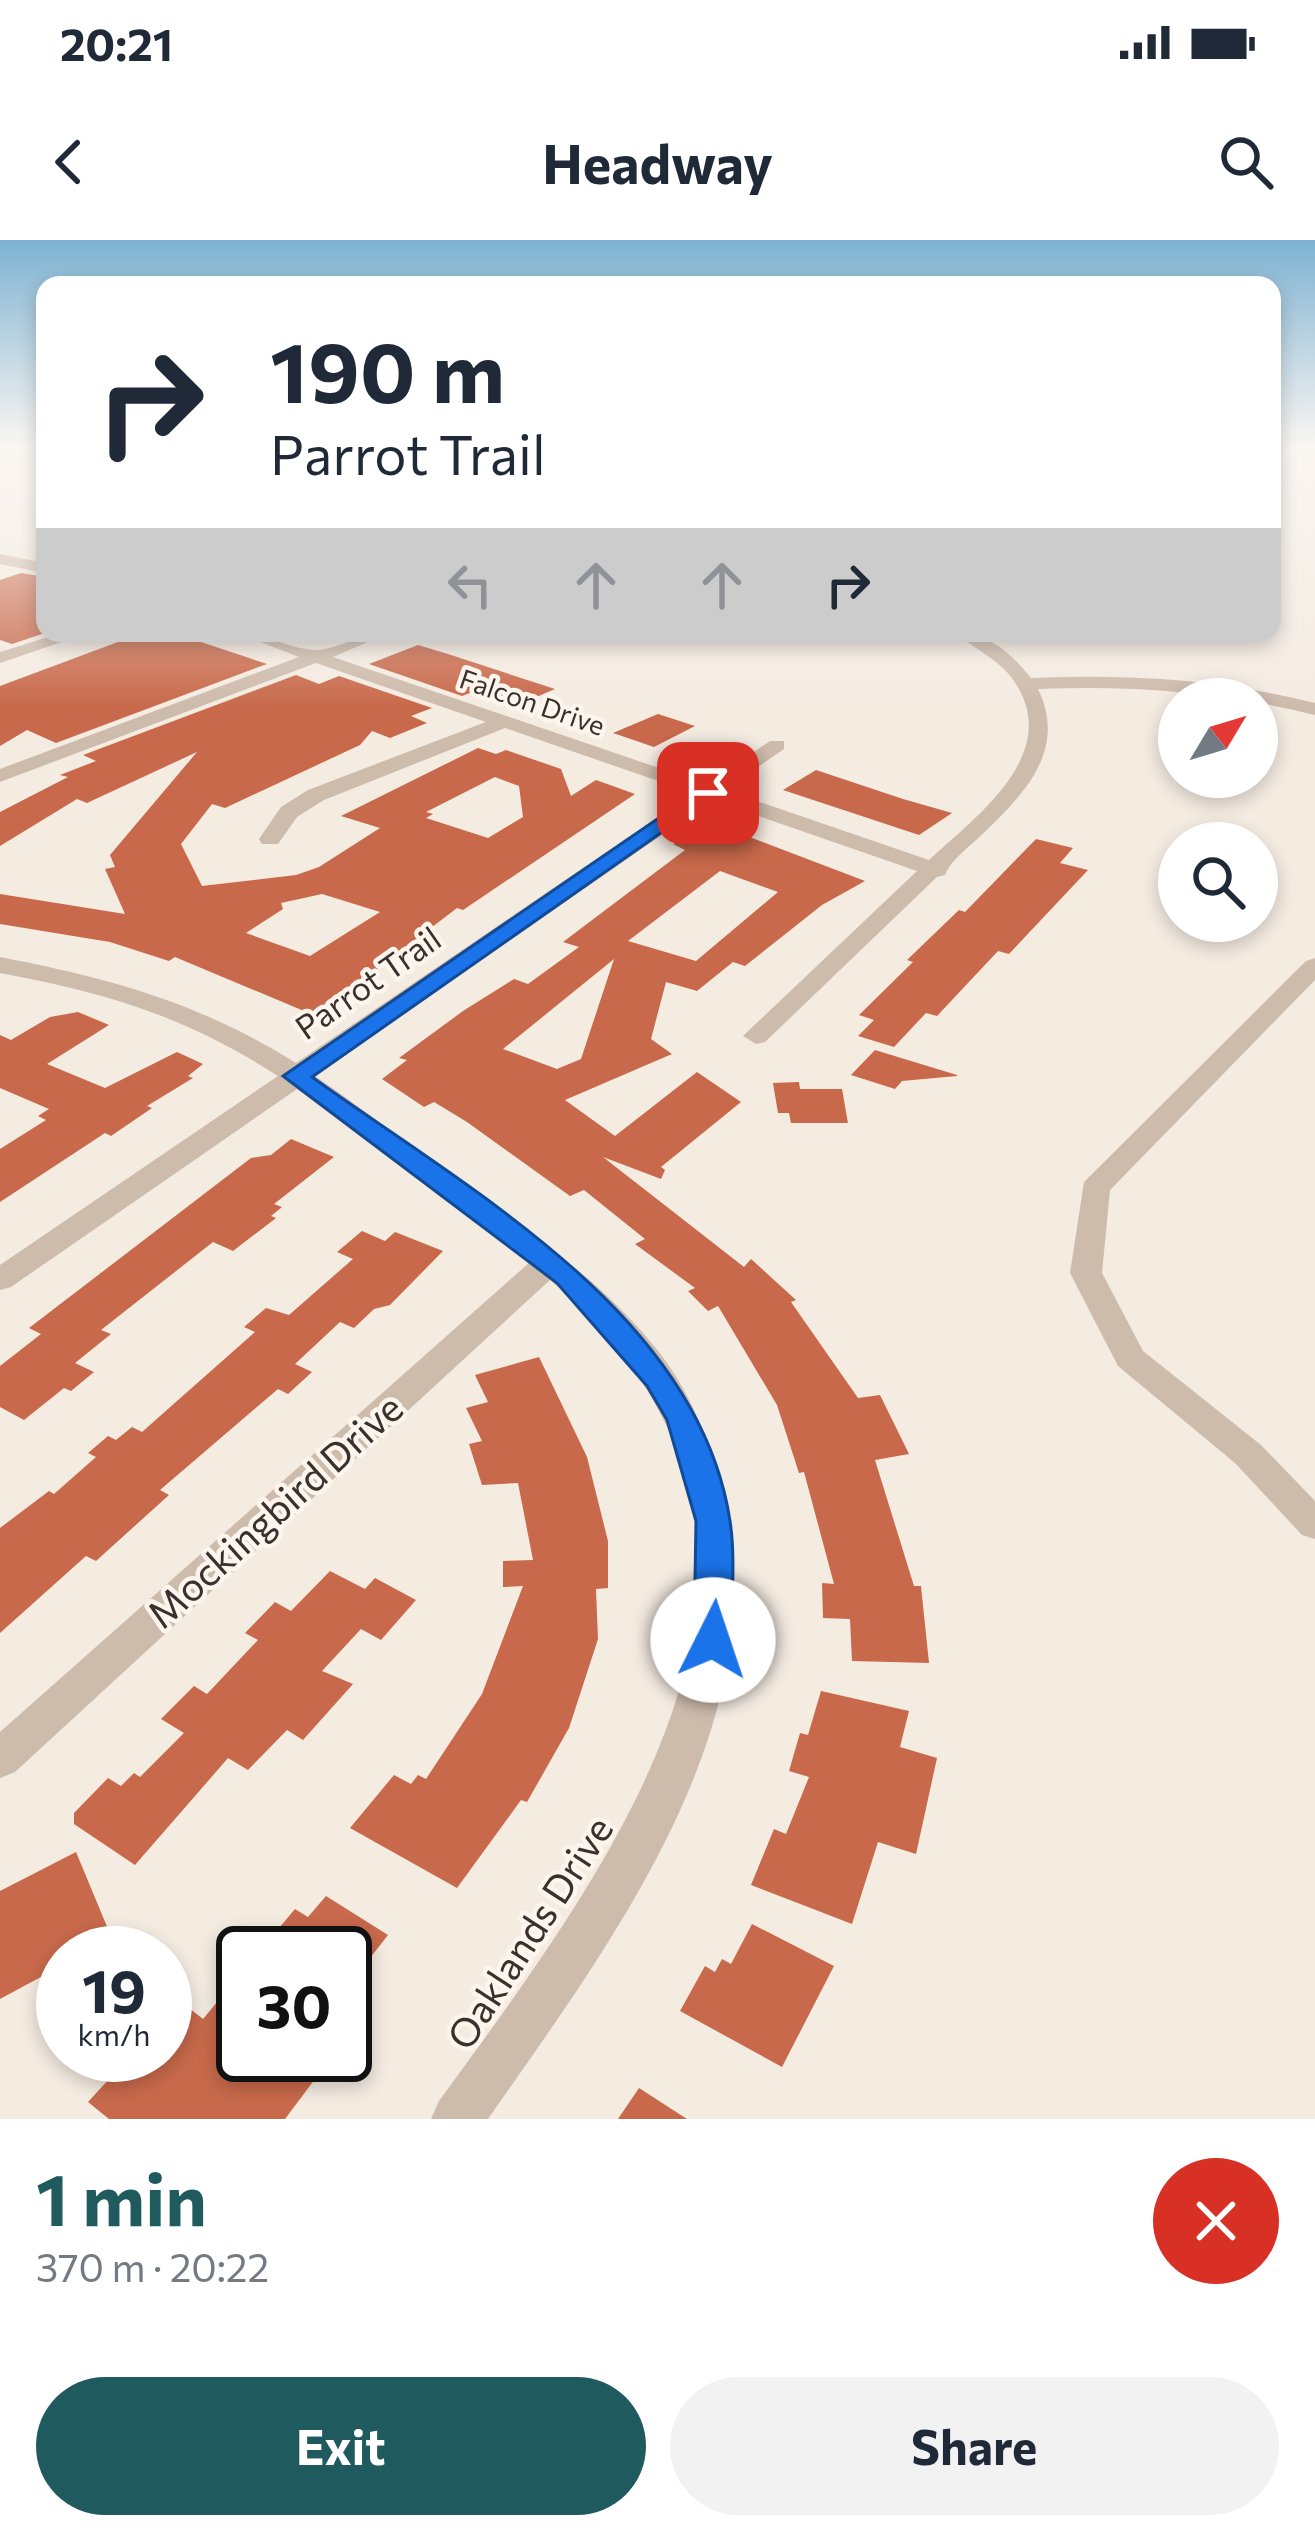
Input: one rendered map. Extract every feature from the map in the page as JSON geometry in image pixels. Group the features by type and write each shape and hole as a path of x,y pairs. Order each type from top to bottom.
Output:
{"street":[{"path":"1,560 36,566"},
{"path":"0,658 51,642"},
{"name":"Falcon Drive","path":"272,642 937,870"},
{"path":"0,776 356,642"},
{"path":"756,1036 937,870 1020,786 1036,753 1038,708 1029,683 981,642"},
{"path":"1029,683 1190,684 1315,709"},
{"path":"270,839 289,812 316,795 503,722"},
{"name":"Parrot Trail","path":"0,1280 777,745"},
{"path":"1315,966 1096,1188 1086,1273 1130,1358 1248,1454 1315,1525"},
{"name":"Oaklands Drive","path":"8,974 111,987 184,1012 296,1076 550,1262 630,1341 683,1419 713,1521 713,1640 698,1705 629,1869 457,2119"},
{"name":"Mockingbird Drive","path":"0,1759 550,1262"}],"building":[{"path":"21,573 36,576 36,636 12,644 0,640 0,580"},
{"path":"118,642 201,642 267,664 56,743 27,730 0,746 0,686"},
{"path":"418,645 555,689 520,704 478,690 462,696 369,664"},
{"path":"296,675 319,684 339,676 432,708 411,716 427,723 390,738 372,731 360,745 225,808 212,804 181,844 202,886 296,875 319,867 380,828 341,816 478,748 496,754 506,750 561,769 571,796 596,780 635,794 463,910 457,908 316,1016 175,957 169,961 110,942 0,924 0,894 125,914 105,869 115,867 110,855 197,752 87,803 77,799 0,846 0,812 68,777 60,775 96,761 83,755","holes":["495,777 519,786 523,817 488,838 426,818 433,814 426,812","322,894 380,912 310,956 246,933 283,909 281,903"]},
{"path":"658,714 695,726 654,747 613,733"},
{"path":"816,770 952,813 919,835 783,790"},
{"path":"704,827 731,837 739,833 865,881 822,905 745,966 733,962 697,991 666,982 651,1039 672,1054 565,1100 615,1136 697,1072 741,1102 661,1167 665,1170 661,1179 603,1157 744,1267 751,1259 796,1300 791,1302 858,1398 880,1395 909,1454 875,1460 914,1586 921,1586 929,1663 852,1661 850,1619 823,1618 822,1583 834,1584 804,1472 799,1473 777,1405 718,1306 708,1311 688,1291 695,1288 635,1244 645,1239 584,1190 570,1196 467,1122 434,1102 424,1107 382,1079 407,1060 399,1058 463,1011 514,979 528,984 579,947 563,942 685,850 673,844","holes":["720,871 778,892 696,961 628,941","614,959 581,1059 557,1069 503,1049"]},
{"path":"1036,839 1073,848 1060,863 1088,870 1009,954 998,951 937,1016 926,1013 894,1047 858,1036 874,1020 859,1015 913,962 907,960 959,910 965,912"},
{"path":"78,1012 109,1025 47,1064 105,1088 177,1052 203,1064 188,1076 193,1078 147,1106 152,1108 111,1136 105,1133 0,1202 0,1149 46,1120 38,1116 49,1109 0,1088 0,1035 11,1040 50,1017"},
{"path":"875,1050 957,1076 902,1081 895,1089 851,1075"},
{"path":"799,1082 800,1089 842,1089 848,1123 791,1123 789,1113 778,1113 773,1083"},
{"path":"291,1139 334,1157 274,1204 282,1207 271,1216 276,1218 233,1251 213,1242 101,1330 111,1334 75,1363 94,1372 71,1391 64,1388 24,1420 0,1407 0,1366 41,1334 29,1328 251,1158 271,1155"},
{"path":"362,1231 385,1241 395,1232 443,1251 390,1305 374,1309 354,1328 340,1322 295,1364 312,1372 288,1394 278,1389 160,1490 169,1495 96,1561 86,1556 0,1633 0,1528 49,1491 54,1494 96,1457 88,1453 108,1436 116,1440 132,1427 142,1432 255,1332 244,1327 266,1308 289,1315 353,1259 337,1252"},
{"path":"539,1357 587,1457 608,1541 608,1588 596,1589 598,1639 569,1728 527,1802 521,1800 457,1888 350,1828 394,1775 411,1784 418,1775 426,1779 482,1694 523,1586 503,1587 503,1561 533,1560 518,1483 482,1485 469,1444 482,1441 466,1408 488,1402 475,1375"},
{"path":"330,1571 365,1589 375,1578 416,1600 381,1640 361,1629 322,1671 353,1684 303,1740 287,1730 248,1770 228,1758 135,1865 74,1824 74,1813 108,1778 121,1786 134,1773 140,1777 184,1733 161,1719 194,1686 207,1694 258,1640 245,1633 275,1602 291,1611"},
{"path":"821,1691 909,1711 900,1747 937,1758 916,1854 878,1842 852,1924 751,1885 774,1829 786,1834 809,1777 789,1771 800,1733 808,1735"},
{"path":"76,1852 107,1926 36,1926 36,1980 0,1999 0,1891"},
{"path":"326,1896 388,1935 372,1955 372,1926 281,1926 295,1909 308,1917"},
{"path":"752,1924 834,1966 782,2067 680,2011 705,1966 715,1972 722,1959 731,1964"},
{"path":"216,2003 216,2082 313,2082 285,2119 109,2119 88,2102 106,2082 192,2082 192,2010 203,2019"},
{"path":"639,2088 687,2119 618,2119"}],"route":[{"path":"708,793 296,1076 567,1276 630,1341 658,1378 683,1419 713,1521 717,1579 713,1640"}]}
